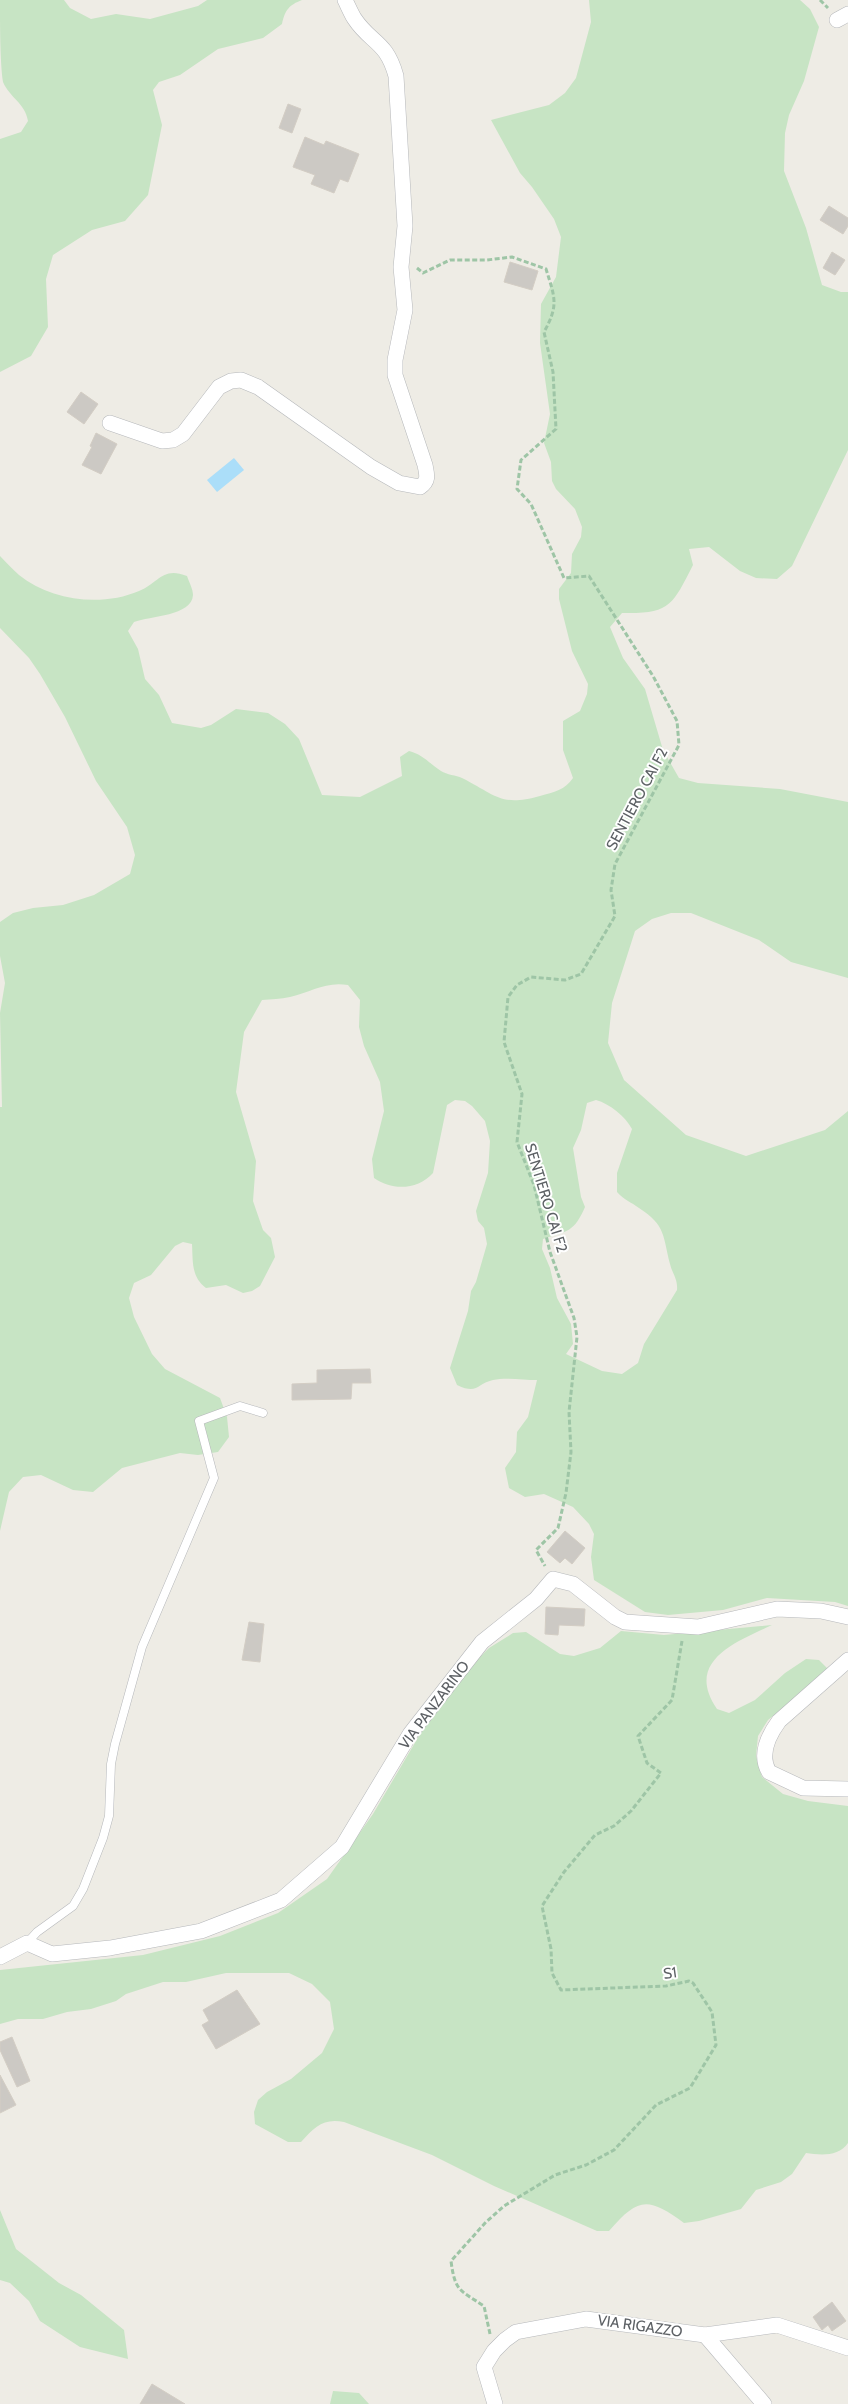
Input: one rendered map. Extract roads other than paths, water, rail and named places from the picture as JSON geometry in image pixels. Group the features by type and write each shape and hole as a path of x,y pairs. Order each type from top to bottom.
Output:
{"street":[{"path":"110,423 162,441 173,440 183,434 219,387 231,381 241,380 258,387 371,467 399,483 420,487 425,483 427,477 425,465 396,375 395,360 405,310 402,251 405,226 396,76 385,49 355,20 345,0"},
{"name":"VIA PANZARINO","path":"27,1943 52,1954 110,1948 201,1931 281,1900 342,1848 410,1734 482,1642 536,1599 553,1580 573,1584 620,1621 698,1627 777,1609 821,1611 848,1617"},
{"path":"848,1660 779,1721 763,1753 769,1772 802,1788 848,1789"},
{"path":"0,1958 27,1943"},
{"name":"VIA RIGAZZO","path":"495,2404 484,2367 494,2351 516,2332 586,2319 705,2335 777,2325 848,2348"},
{"path":"705,2335 764,2404"}],"lane":[{"path":"27,1943 37,1932 73,1906 83,1889 103,1838 109,1816 110,1764 142,1647 214,1478 198,1421 240,1406 263,1413"}],"water":[{"path":"234,458 244,470 217,492 207,480"}]}
